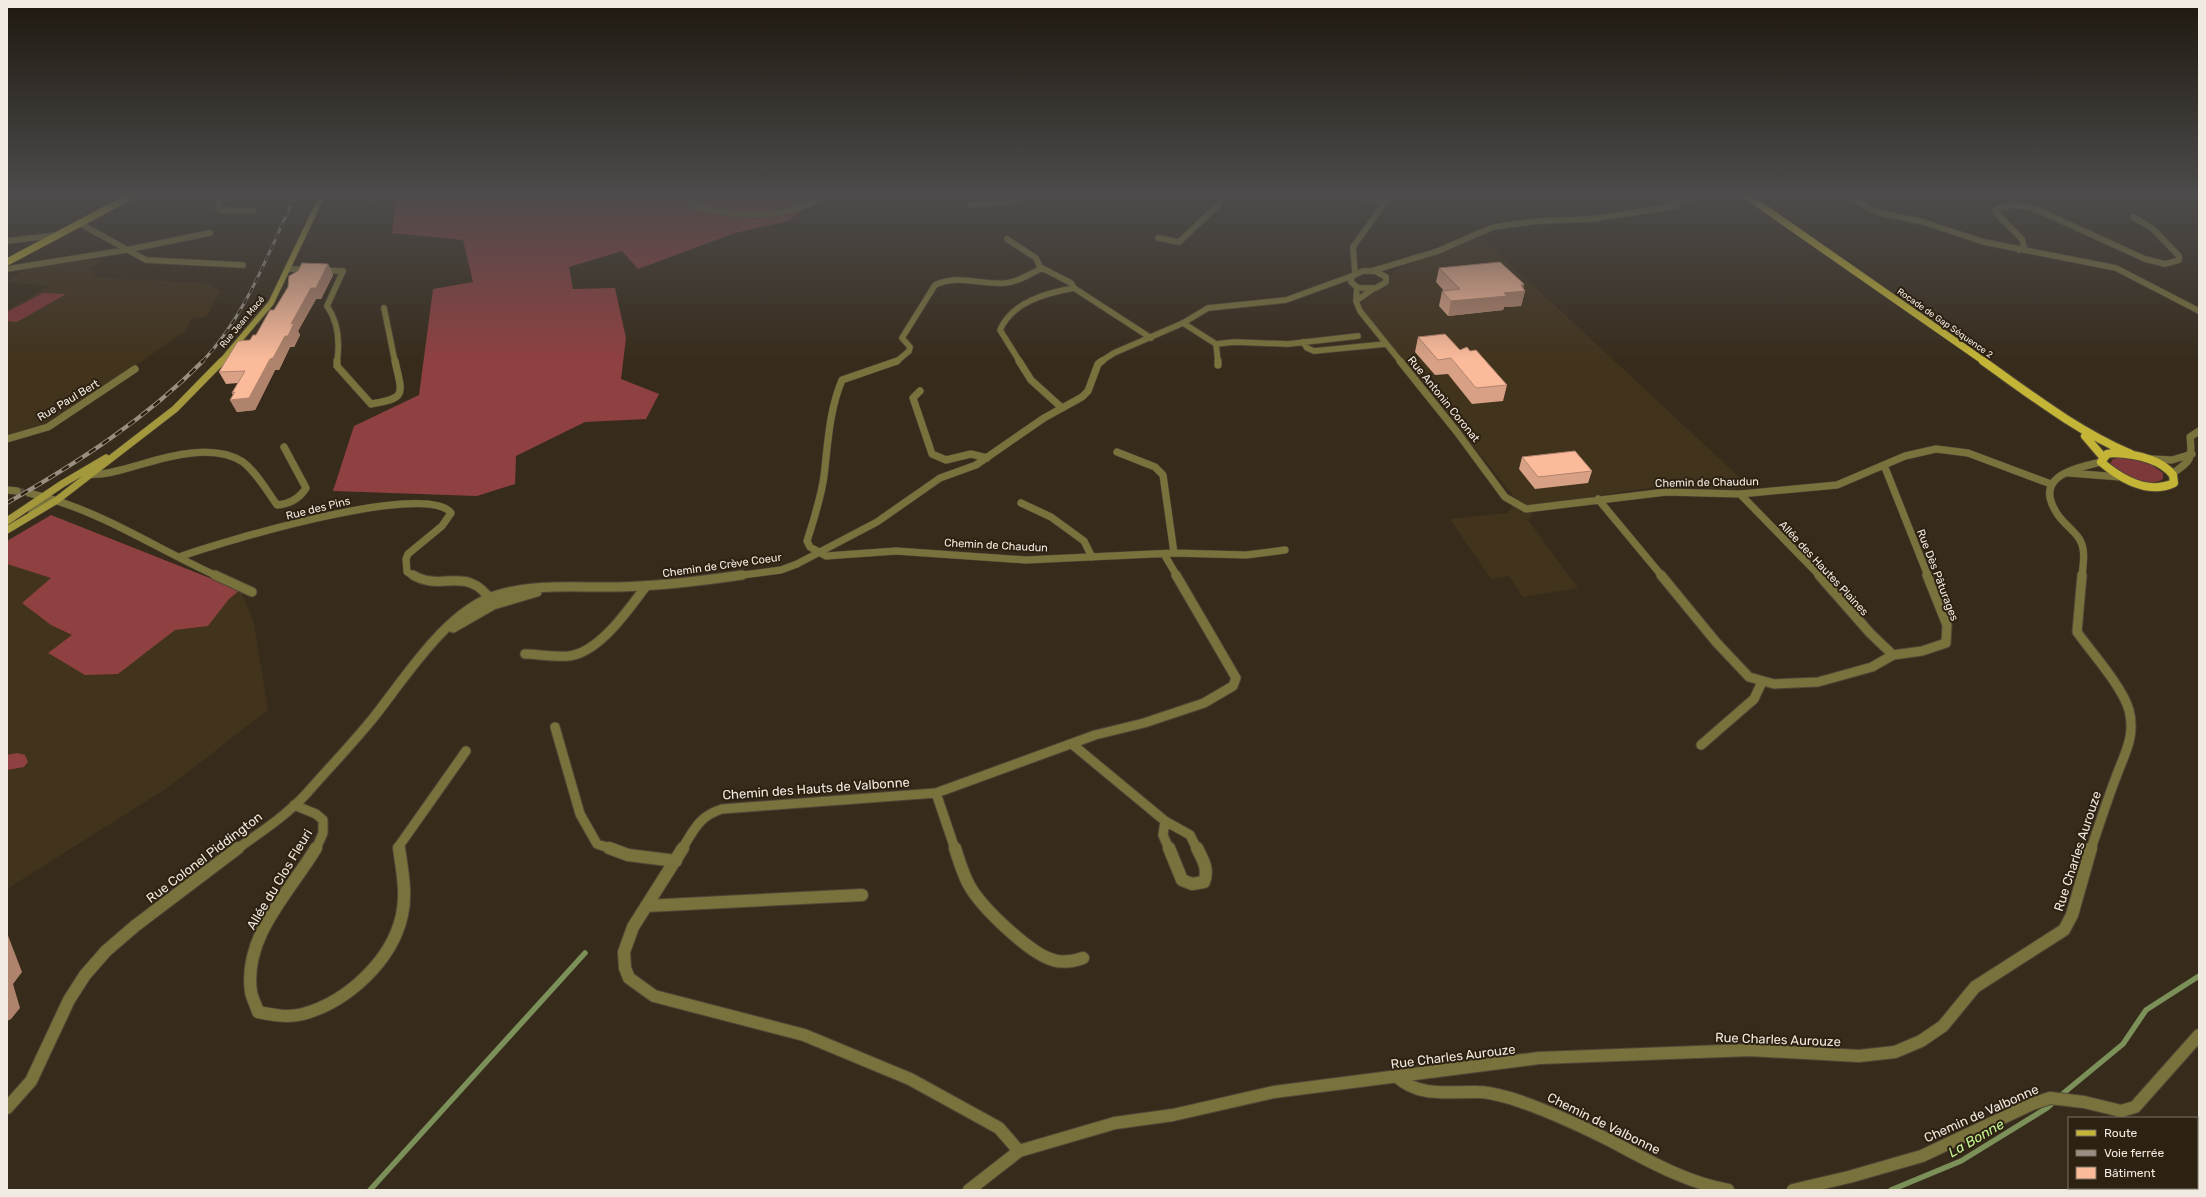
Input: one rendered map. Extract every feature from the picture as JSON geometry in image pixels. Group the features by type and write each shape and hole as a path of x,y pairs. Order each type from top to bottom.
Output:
{"main road":[{"path":"7,262 29,250"},
{"name":"Rue Jean Macé","path":"9,526 57,500 175,409 215,369 271,302 298,250"},
{"name":"Rocade de Gap Séquence 2","path":"1823,250 2076,428 2131,454"},
{"name":"Rocade de Gap Séquence 2","path":"2076,428 2102,459 2120,477 2140,484 2160,487 2174,483 2172,474"},
{"name":"Rue Jean Macé","path":"100,462 140,436"},
{"path":"2102,459 2113,453 2131,454 2149,459 2163,466 2172,474"},
{"path":"44,497 62,484 81,474"}],"street":[{"path":"7,269 126,250 146,260 158,262 243,265"},
{"path":"1024,250 1036,258 1042,268 1071,283 1074,288 1151,338"},
{"path":"1352,250 1356,301"},
{"name":"Chemin de Crève Coeur","path":"492,600 559,587 646,586 695,582 781,570 819,553 877,522 940,478 965,470 987,458 1030,426 1082,398 1088,391 1098,364 1183,323 1199,312 1213,306 1286,300 1353,274 1396,265 1441,250"},
{"path":"2019,250 2116,268 2199,311"},
{"path":"2128,250 2141,259 2169,264 2179,260 2179,256 2173,250"},
{"path":"1353,259 1370,271 1386,277"},
{"path":"1356,301 1373,289 1384,284 1386,277 1396,265"},
{"path":"819,553 810,547 807,541 822,490 827,438 836,391 842,380 895,363 909,351 910,347 902,338 935,285 940,281 956,280 1004,283 1028,275 1042,268"},
{"path":"289,269 343,271 327,306 335,317 339,347 336,366 371,404 389,401 398,397 401,391 384,308"},
{"name":"Chemin de Crève Coeur","path":"1329,284 1373,289"},
{"path":"1062,408 1031,380 1000,330 1002,322 1014,309 1063,290 1074,288"},
{"name":"Rue Antonin Coronat","path":"1356,301 1360,311 1457,432 1505,497 1519,506"},
{"path":"1183,323 1216,344 1234,342 1256,344 1303,342 1358,336"},
{"path":"1303,342 1307,348 1314,351 1386,344"},
{"path":"1216,344 1218,365"},
{"name":"Rue Paul Bert","path":"7,439 48,427 135,369"},
{"path":"920,390 913,398 932,454 936,458 948,460 974,454 987,458"},
{"path":"2172,474 2188,462 2192,454 2190,437 2199,432"},
{"path":"81,474 91,475 113,472 164,457 199,453 224,456 241,462 255,475 277,505 291,504 301,497 306,488 284,447"},
{"name":"Chemin de Chaudun","path":"1519,506 1533,509 1598,498 1666,492 1740,494 1837,485 1920,451 1945,449 1979,456 2051,484"},
{"path":"1117,452 1155,468 1163,475 1174,553"},
{"path":"2149,459 2170,460 2192,454"},
{"path":"2051,484 2066,473 2102,459"},
{"path":"57,500 55,495 59,490 100,462"},
{"name":"Rue Dès Pâturages","path":"1884,465 1947,625 1946,643 1922,651 1893,655"},
{"path":"2066,473 2120,477"},
{"path":"62,484 31,494 70,503 147,538 179,557 252,592"},
{"name":"Rue Charles Aurouze","path":"969,1190 1019,1151 1116,1123 1173,1115 1274,1092 1547,1058 1694,1051 1750,1050 1859,1056 1895,1052 1921,1041 1943,1026 1975,987 2064,930 2072,915 2089,855 2116,776 2128,753 2132,728 2129,710 2122,694 2077,632 2084,555 2080,540 2058,516 2051,503 2049,493 2051,484"},
{"path":"7,490 17,491"},
{"name":"Allée des Hautes Plaines","path":"1740,494 1818,574 1870,633 1893,655"},
{"path":"9,526 42,504 44,497"},
{"path":"1598,498 1716,642 1749,677 1762,682 1774,684 1818,682 1872,667 1893,655"},
{"name":"Rue des Pins","path":"179,557 227,542 370,507 422,503 448,509 451,514 448,520 408,554 406,559 408,572 418,578 468,582 480,586 492,600"},
{"path":"1021,503 1051,517 1084,541 1092,558"},
{"name":"Chemin de Chaudun","path":"819,553 837,556 896,551 1026,560 1174,553 1246,555 1285,550"},
{"name":"Chemin des Hauts de Valbonne","path":"1019,1151 999,1128 910,1079 804,1035 654,996 629,978 625,968 624,952 633,927 700,821 709,813 722,809 936,793 1095,735 1144,723 1204,703 1233,686 1236,682 1236,678 1164,554"},
{"path":"525,654 573,656 587,651 627,612 646,586"},
{"name":"Rue Colonel Piddington","path":"7,1108 32,1081 69,1000 85,974 106,951 294,805 340,758 436,640 492,600"},
{"path":"1701,745 1754,699 1762,682"},
{"path":"556,727 580,814 597,844 628,855 676,861"},
{"path":"1072,744 1165,821 1190,836 1205,864 1208,874 1204,882 1192,884 1182,880 1163,835 1165,821"},
{"name":"Allée du Clos Fleuri","path":"294,805 316,814 323,820 324,828 320,840 309,860 261,934 253,955 250,972 252,1000 258,1012 271,1018 287,1018 308,1013 335,1000 358,983 379,963 397,932 402,915 404,898 399,846 466,750"},
{"path":"936,793 969,886 979,901 1036,952 1052,960 1072,961 1083,958"},
{"path":"646,906 862,895"},
{"name":"Chemin de Valbonne","path":"1793,1190 1849,1177 1922,1156 2032,1104 2050,1098 2084,1102 2120,1111 2135,1107 2199,1035"},
{"name":"Chemin de Valbonne","path":"1397,1077 1412,1089 1427,1093 1481,1092 1512,1099 1548,1111 1602,1136 1677,1175 1716,1188 1728,1190"}],"shaded area":[{"path":"465,250 690,250 638,269 622,251 569,267 573,289 615,288 626,338 621,379 659,394 646,419 585,422 516,456 515,484 477,496 333,491 354,426 419,395 433,289 473,282"},
{"path":"1443,250 1495,250 1751,488 1655,487 1539,505 1528,520 1578,588 1523,597 1509,576 1491,579 1450,519 1508,513 1517,500 1364,311 1361,300 1371,293 1385,288 1391,282 1391,276 1395,270"},
{"path":"108,258 86,270 98,271 92,276 103,278 206,283 221,291 206,317 192,318 186,330 134,367 43,424 7,435 7,310 49,286 7,282 7,280 31,267"},
{"path":"43,293 66,294 17,322 7,321 7,312"},
{"path":"2123,457 2147,462 2163,473 2163,479 2149,483 2142,482 2128,476 2110,464 2113,459"},
{"path":"51,515 240,590 253,619 268,710 167,788 7,889 7,541"},
{"path":"51,515 240,590 229,599 208,626 175,630 118,674 85,675 48,653 72,635 51,625 22,603 51,578 7,564 7,541"},
{"path":"17,753 25,755 28,762 24,767 7,770 7,755"}],"building":[{"path":"1500,262 1524,284 1521,285 1525,291 1504,293 1507,296 1451,301 1442,291 1460,289 1439,268"},
{"path":"302,263 328,264 316,288 311,288 291,324 294,323 288,336 285,336 273,358 270,359 249,398 230,400 235,392 232,393 245,371 219,372 238,341 250,340 253,335 256,335 270,310 274,310 288,287 289,276 298,271"},
{"path":"1445,334 1460,350 1467,347 1470,351 1476,350 1507,385 1476,388 1451,358 1438,360 1418,337"},
{"path":"1575,451 1592,471 1538,477 1522,457"}],"waterway":[{"path":"370,1190 585,953"},
{"path":"2060,1096 2123,1044 2146,1010 2199,976"},
{"name":"La Bonne","path":"1891,1190 1961,1161 2047,1108 2055,1101"}],"tunnel":[{"path":"17,491 29,493"}],"railway":[{"path":"202,362 218,344 244,304 271,250"},
{"path":"7,503 85,456 110,439 158,402 202,362"}]}
